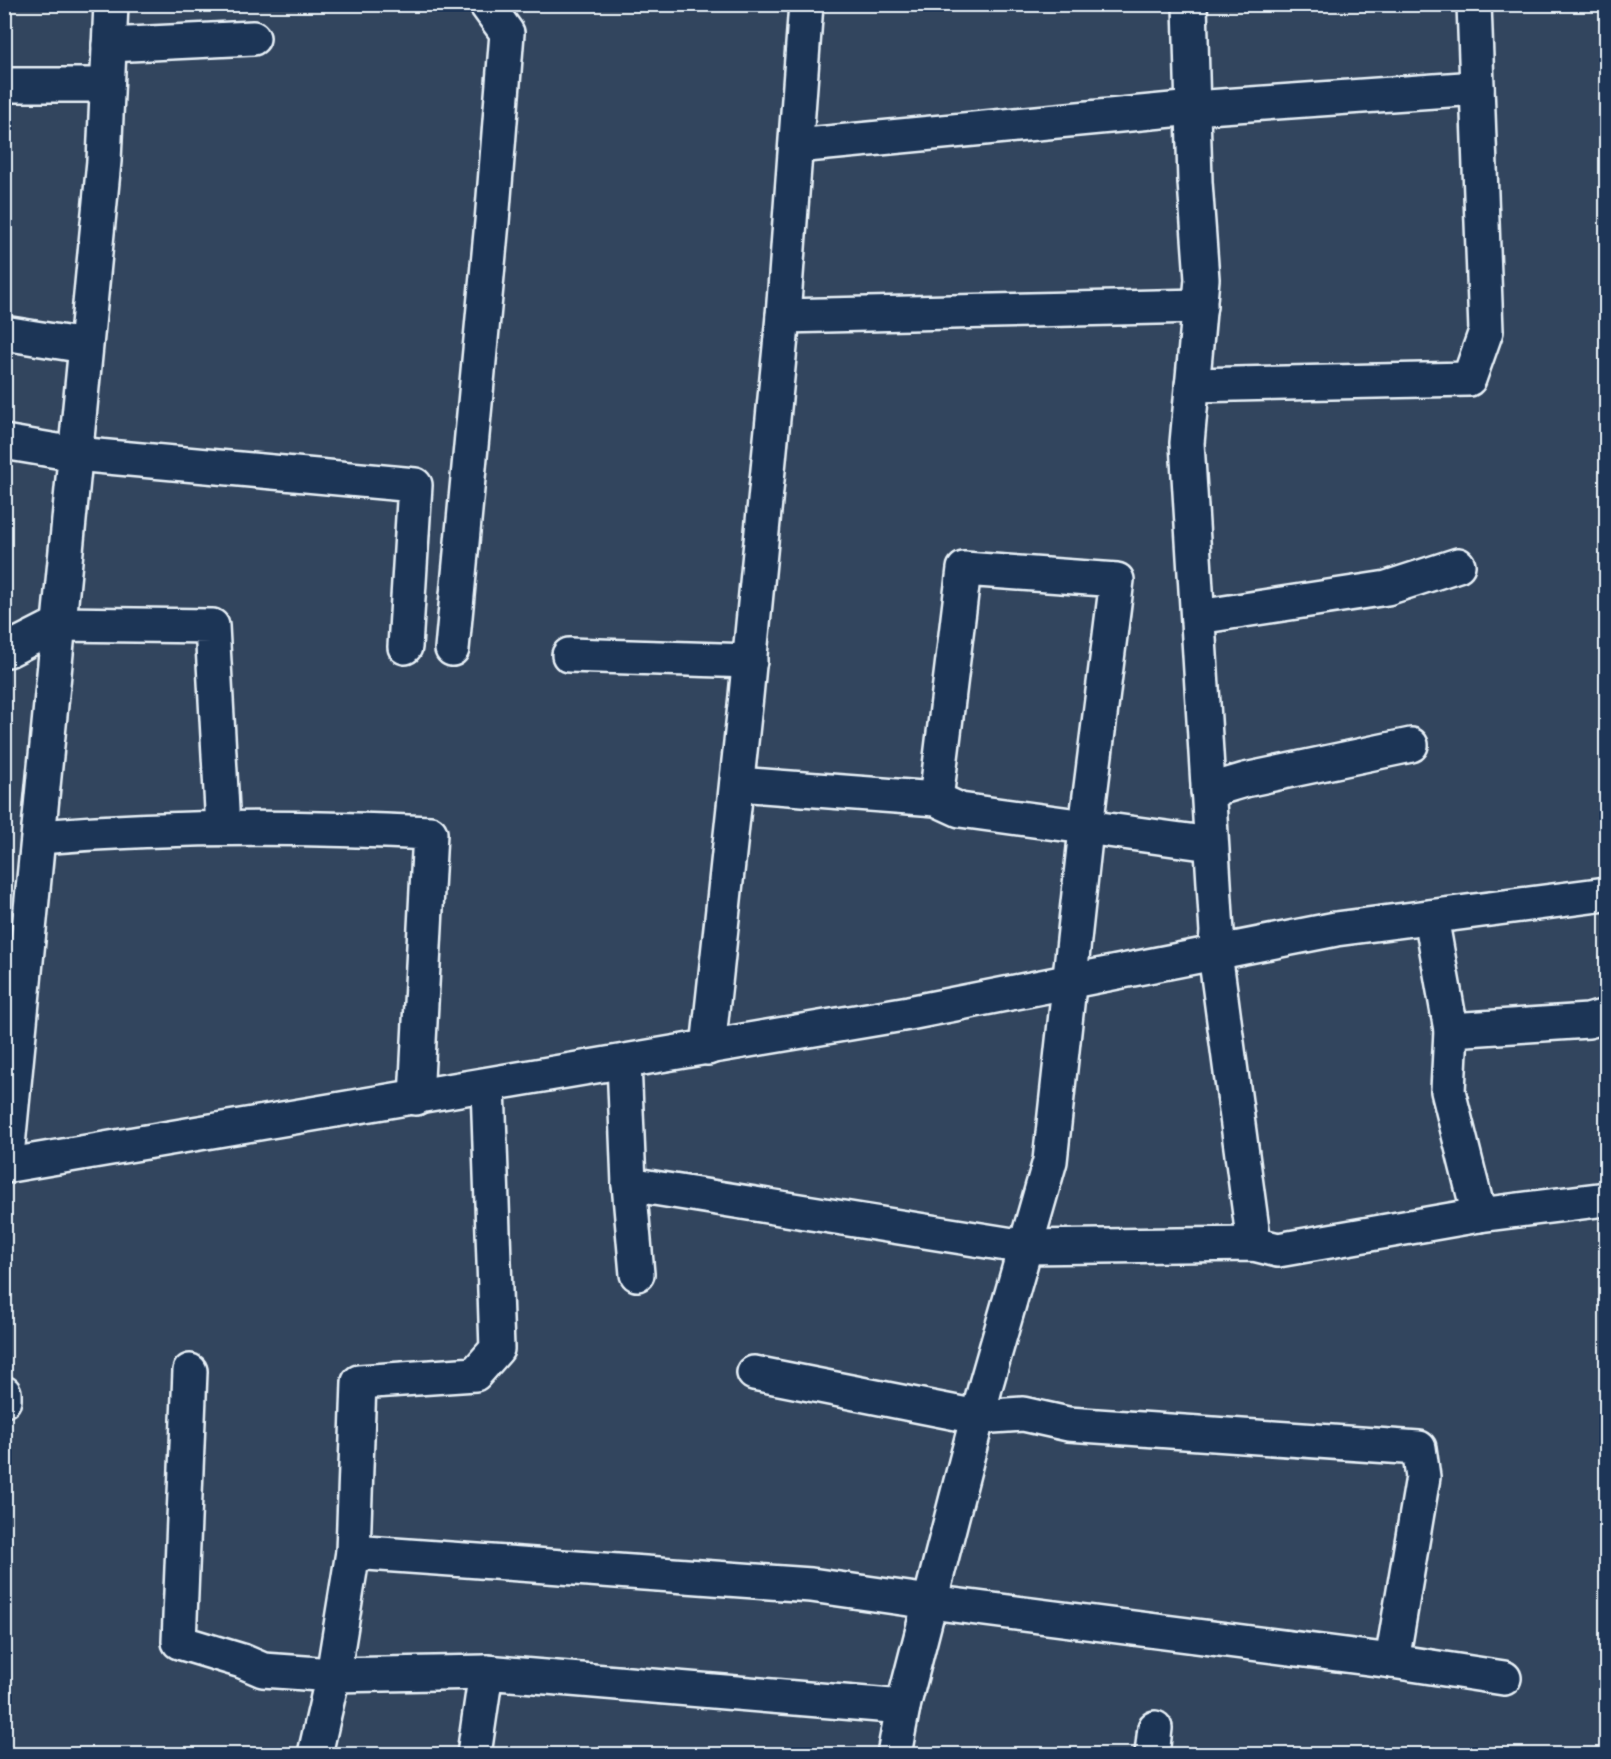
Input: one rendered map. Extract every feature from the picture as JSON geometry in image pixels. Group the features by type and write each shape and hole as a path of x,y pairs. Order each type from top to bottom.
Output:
{"street":[{"path":"111,4 104,161 39,837 17,917 5,1166 489,1086 909,1013 1336,929 1606,894"},
{"path":"452,649 490,246 507,33 486,4"},
{"path":"708,1048 750,661 783,316 806,4"},
{"path":"1190,4 1195,182 1202,279 1187,443 1217,932 1215,953 1254,1244"},
{"path":"1192,385 1468,379 1486,331 1474,4"},
{"path":"109,45 253,38"},
{"path":"4,85 106,85"},
{"path":"796,146 1193,108 1477,88"},
{"path":"783,316 1200,306"},
{"path":"4,333 85,346"},
{"path":"4,442 75,454 415,485 405,647"},
{"path":"1197,617 1387,588 1458,564"},
{"path":"894,1755 903,1707 977,1417 1050,1161 1117,580 964,568 936,799"},
{"path":"4,650 59,624 213,626 223,828"},
{"path":"569,655 750,661"},
{"path":"1208,791 1245,780 1411,745"},
{"path":"737,784 936,799 960,810 1211,844"},
{"path":"39,837 223,828 330,828 430,833 416,1098"},
{"path":"1431,917 1451,1030 1448,1091 1479,1215"},
{"path":"1451,1030 1588,1021 1606,1016"},
{"path":"624,1062 629,1184 637,1274"},
{"path":"315,1755 333,1675 353,1552 359,1383 475,1374 497,1349 489,1086"},
{"path":"629,1184 1025,1247 1254,1244 1278,1250 1479,1215 1606,1199"},
{"path":"190,1371 179,1642 242,1661 263,1670 333,1675 486,1672 903,1707"},
{"path":"754,1373 977,1417 1023,1414 1068,1424 1419,1448 1423,1477 1392,1661"},
{"path":"4,1393 4,1400"},
{"path":"353,1552 810,1585 1392,1661 1504,1678"},
{"path":"474,1755 486,1672"}]}
